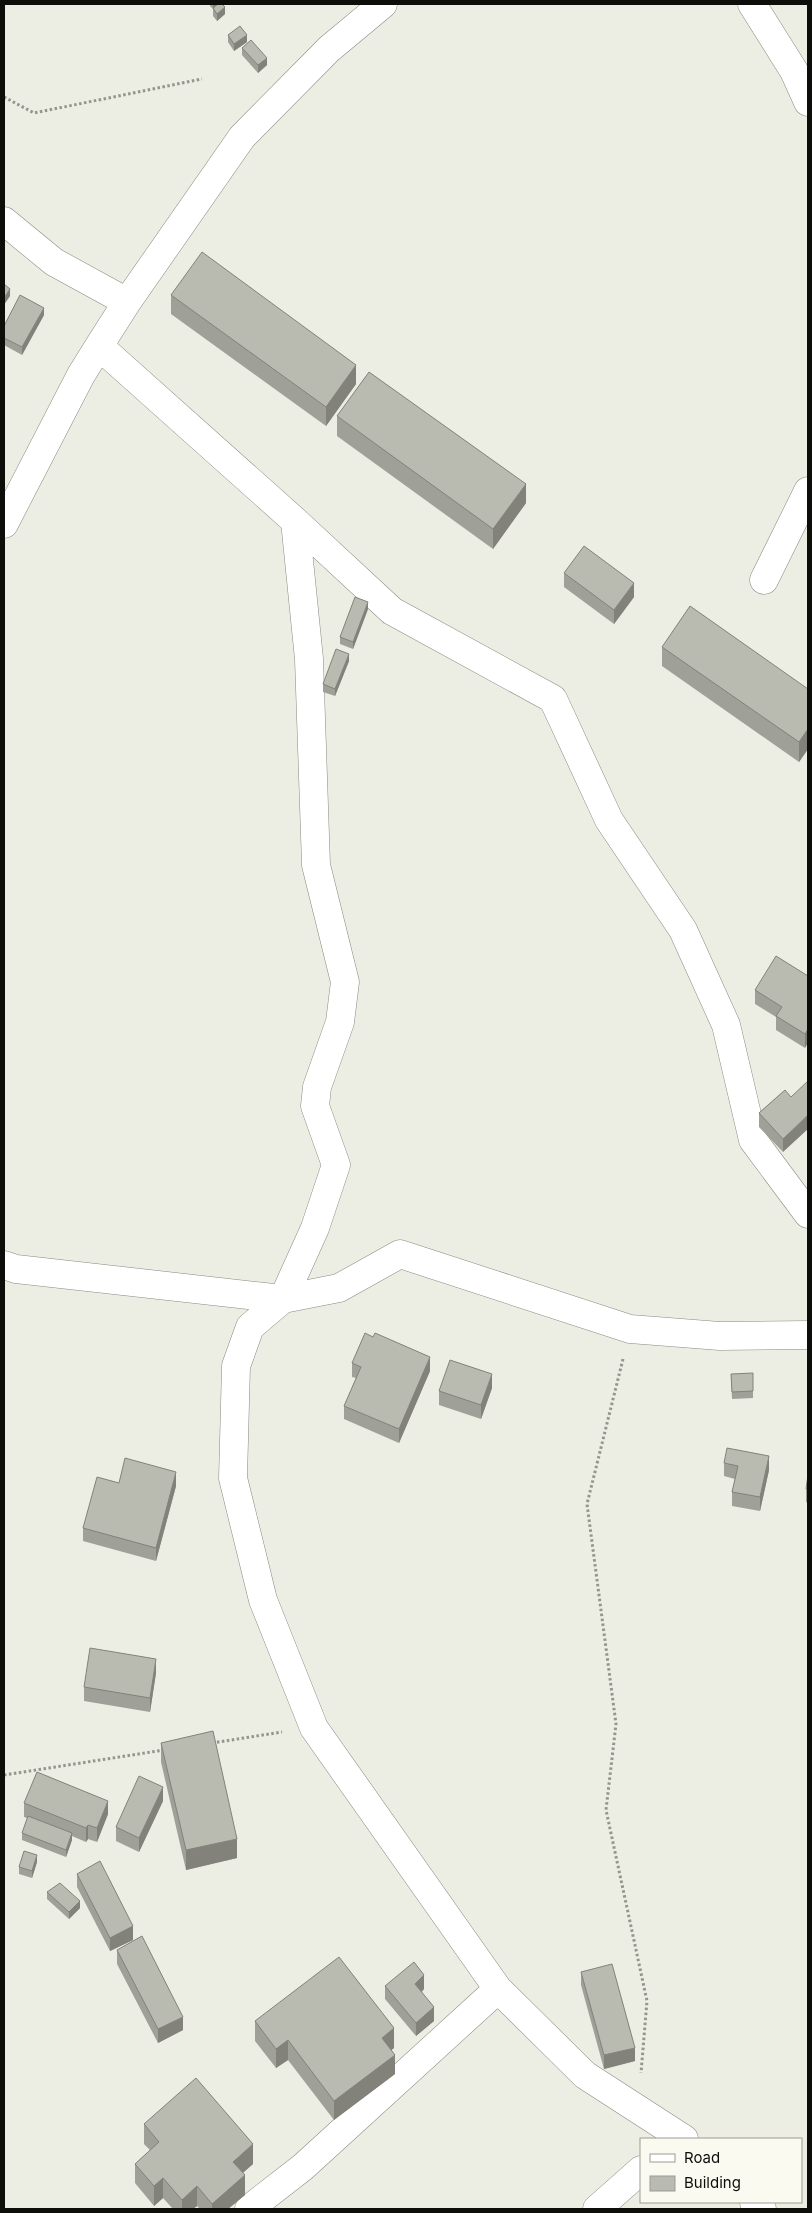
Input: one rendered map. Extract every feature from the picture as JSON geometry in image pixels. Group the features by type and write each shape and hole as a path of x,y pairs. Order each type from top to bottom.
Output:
{"street":[{"path":"4,524 81,375 127,302 242,137 329,49 382,4"},
{"path":"752,4 794,71 808,102"},
{"path":"4,221 54,262 127,302"},
{"path":"99,346 295,521 392,611 553,699 609,820 684,930 726,1025 753,1140 808,1214"},
{"path":"764,580 808,491"},
{"path":"295,521 309,658 316,865 345,982 340,1022 317,1088 315,1106 336,1165 315,1228 283,1300 250,1327 236,1366 233,1478 263,1600 314,1728 498,1989 585,2075 680,2138"},
{"path":"4,1265 16,1270 283,1300 339,1288 400,1254 630,1329 720,1336 808,1335"},
{"path":"249,2209 303,2167 498,1989"},
{"path":"597,2209 640,2171"}],"path":[{"path":"4,98 34,113 202,79"},
{"path":"630,1329 587,1504 616,1724 606,1810 647,2001 641,2074"},
{"path":"207,1744 314,1728"},
{"path":"4,1775 169,1750"}],"building":[{"path":"218,4 222,4 225,7 217,14 213,8"},
{"path":"240,26 247,35 234,44 228,35"},
{"path":"251,40 267,58 258,65 242,48"},
{"path":"202,252 356,365 326,407 171,295"},
{"path":"4,284 10,289 4,298"},
{"path":"20,295 44,308 22,347 4,338 4,326"},
{"path":"369,372 526,484 493,529 337,416"},
{"path":"584,546 634,583 614,610 564,573"},
{"path":"355,597 368,602 353,642 340,637"},
{"path":"690,606 808,689 808,729 799,742 662,647"},
{"path":"336,649 349,654 335,689 323,684"},
{"path":"776,956 808,976 808,1029 805,1034 776,1016 782,1007 755,990"},
{"path":"808,1081 808,1115 783,1139 759,1113 785,1090 791,1097"},
{"path":"365,1333 373,1337 375,1333 430,1357 399,1429 344,1406 361,1367 352,1363"},
{"path":"450,1360 492,1374 481,1405 439,1391"},
{"path":"753,1373 753,1391 732,1392 731,1374"},
{"path":"727,1448 769,1456 760,1497 732,1492 738,1466 724,1463"},
{"path":"125,1458 176,1472 156,1548 83,1528 97,1477 119,1483"},
{"path":"90,1648 156,1659 150,1698 84,1687"},
{"path":"213,1731 237,1839 186,1850 161,1743"},
{"path":"37,1772 108,1801 97,1828 88,1825 86,1828 24,1803"},
{"path":"139,1776 163,1787 139,1838 116,1827"},
{"path":"28,1816 72,1833 66,1850 22,1833"},
{"path":"24,1851 37,1855 32,1871 19,1867"},
{"path":"100,1861 133,1926 110,1938 77,1874"},
{"path":"60,1883 80,1901 69,1912 47,1892"},
{"path":"142,1936 183,2017 158,2029 117,1950"},
{"path":"339,1957 394,2028 382,2038 395,2055 334,2101 288,2040 276,2049 255,2021"},
{"path":"414,1962 424,1975 415,1984 434,2007 416,2023 385,1986"},
{"path":"612,1964 635,2048 604,2055 581,1972"},
{"path":"196,2078 253,2144 233,2162 245,2175 212,2204 197,2186 182,2200 163,2178 154,2186 135,2164 159,2142 144,2124"}]}
